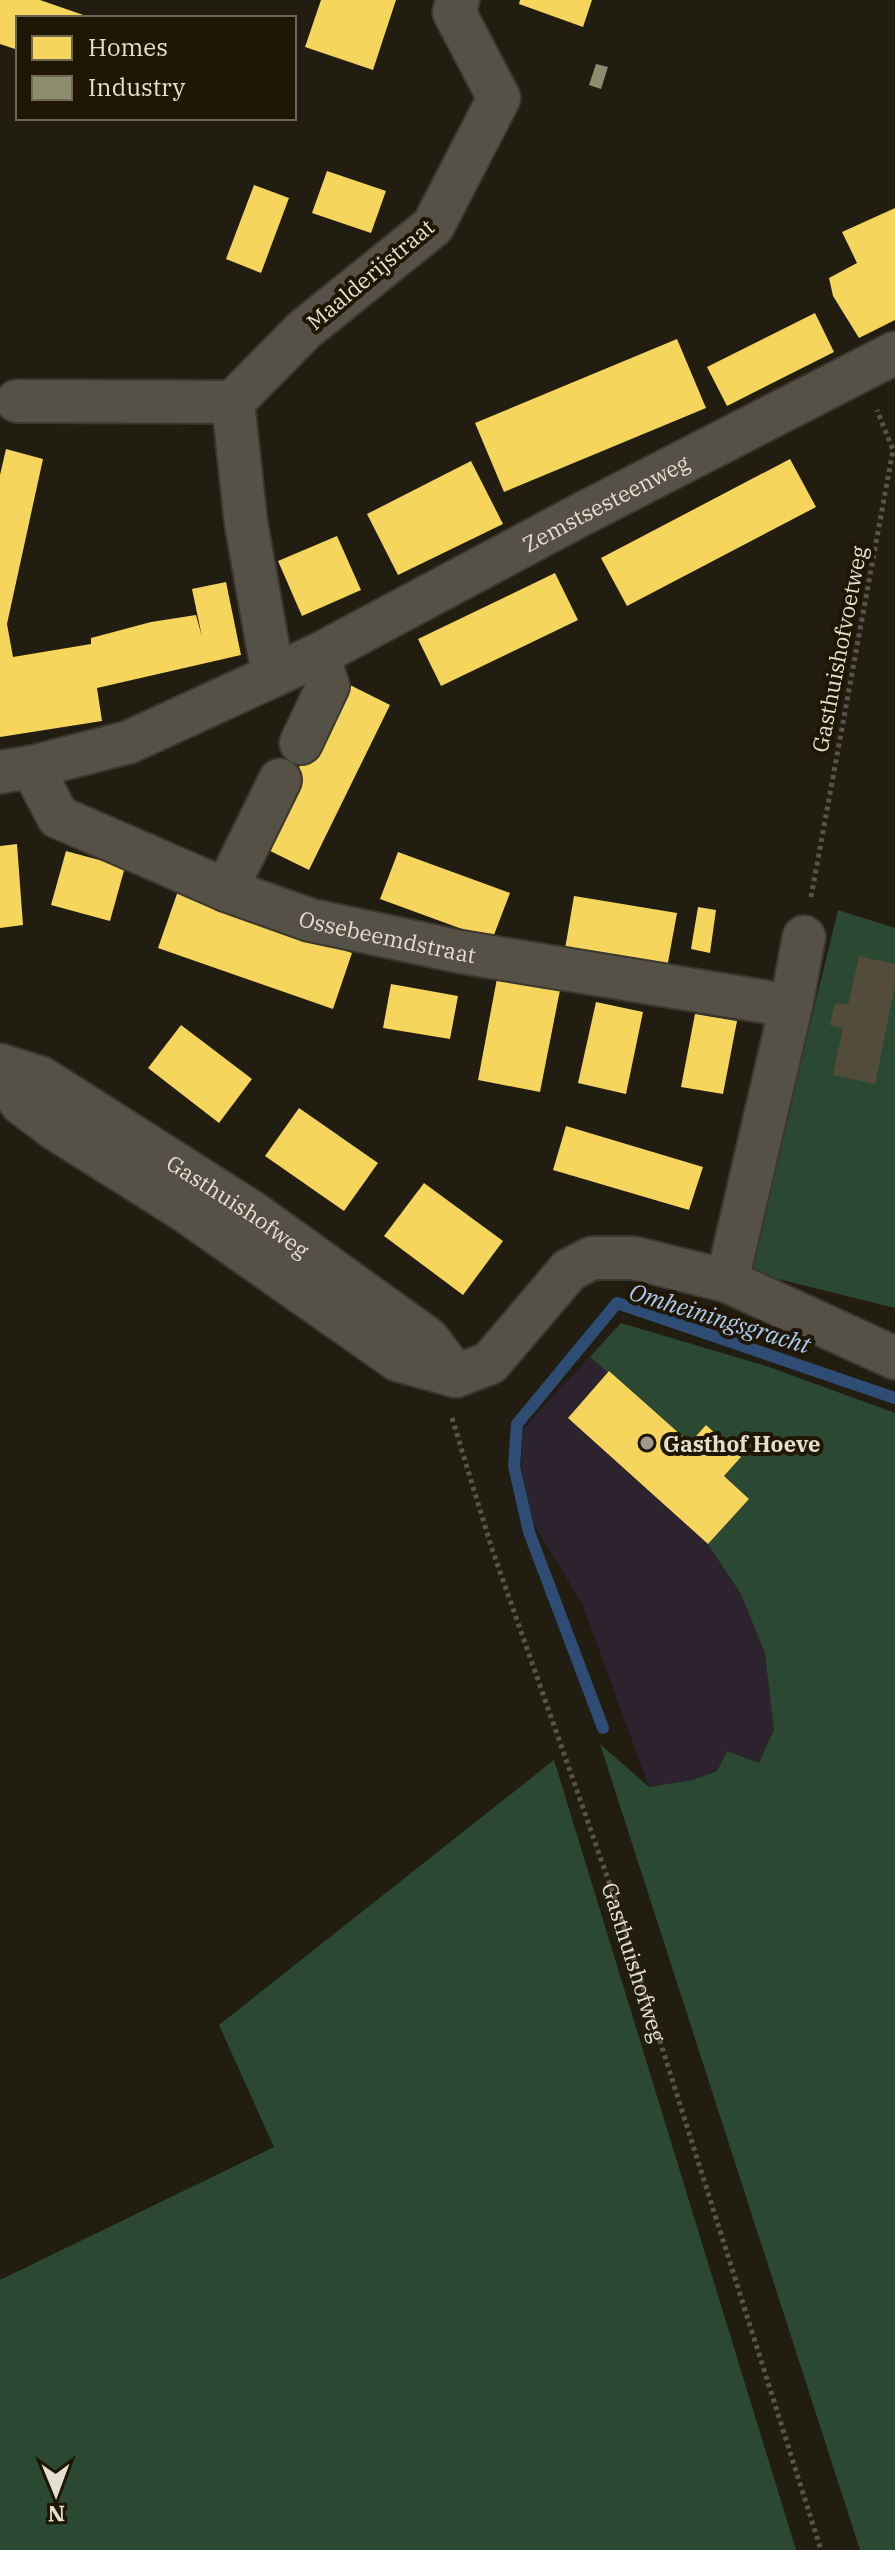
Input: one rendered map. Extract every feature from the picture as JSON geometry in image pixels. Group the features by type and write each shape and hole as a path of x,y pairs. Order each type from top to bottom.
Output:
{"street":[{"name":"Maalderijstraat","path":"233,402 304,330 433,226 499,98 454,12 458,0"},
{"name":"Zemstsesteenweg","path":"16,769 129,742 318,655 582,514 878,362"},
{"path":"17,401 233,402 246,523 273,675"},
{"path":"301,743 328,686 318,655"},
{"name":"Ossebeemdstraat","path":"16,769 58,817 226,890 310,920 461,952 791,1006"},
{"path":"226,890 280,780"},
{"path":"727,1281 804,937"},
{"name":"Gasthuishofweg","path":"0,1065 41,1078 184,1210 251,1234 373,1322 428,1339 456,1376"},
{"name":"Gasthuishofweg","path":"0,1072 21,1103 54,1128 119,1148"},
{"path":"456,1376 490,1363 569,1270 592,1258 634,1258 727,1281 895,1358"}],"path":[{"name":"Gasthuishofvoetweg","path":"804,937 893,450 878,362"},
{"name":"Gasthuishofweg","path":"456,1376 450,1413 487,1534 615,1899 821,2550"}],"shaded area":[{"path":"621,1323 769,1367 895,1413 895,1701 759,1763 727,1751 717,1771 693,1780 649,1787 582,1603 533,1523 521,1466 523,1429"}],"green space":[{"path":"838,910 895,928 895,1308 750,1272"},
{"path":"621,1323 769,1367 895,1413 895,2550 860,2550 600,1744 649,1787 693,1780 717,1771 727,1751 759,1763 774,1730 765,1653 741,1594 708,1544 749,1499 724,1476 741,1457 706,1426 690,1443 590,1357"},
{"path":"554,1760 796,2550 0,2550 0,2280 274,2147 219,2025"}],"building: Homes":[{"path":"0,0 40,0 86,16 16,16 16,49 0,44"},
{"path":"321,0 396,0 373,70 305,47"},
{"path":"520,0 592,0 583,27 519,4"},
{"path":"327,171 386,191 371,233 312,213"},
{"path":"254,185 289,198 261,273 226,259"},
{"path":"895,208 895,320 859,338 833,296 829,278 857,263 842,232"},
{"path":"815,313 834,352 727,406 707,367"},
{"path":"677,339 706,408 504,492 475,423"},
{"path":"6,449 43,459 7,624 13,657 91,644 91,638 151,622 196,615 202,637 192,589 226,582 241,655 97,688 102,721 0,737 0,475"},
{"path":"790,459 816,507 627,606 601,558"},
{"path":"471,461 503,524 398,575 367,514"},
{"path":"337,536 361,590 302,616 278,561"},
{"path":"555,573 578,620 441,686 418,639"},
{"path":"342,681 390,705 309,870 260,846"},
{"path":"17,844 23,925 0,928 0,846"},
{"path":"66,851 125,867 110,921 51,905"},
{"path":"398,852 510,893 492,940 380,899"},
{"path":"178,891 352,953 333,1009 158,948"},
{"path":"574,896 677,913 667,968 565,949"},
{"path":"698,907 716,910 710,953 691,949"},
{"path":"498,973 561,985 540,1092 478,1080"},
{"path":"391,984 458,996 450,1039 383,1028"},
{"path":"596,1002 643,1012 626,1094 578,1083"},
{"path":"695,1014 737,1021 723,1094 681,1087"},
{"path":"181,1025 252,1079 219,1123 148,1068"},
{"path":"299,1108 378,1163 344,1211 265,1156"},
{"path":"566,1126 703,1167 689,1210 553,1170"},
{"path":"424,1183 503,1241 463,1295 384,1236"},
{"path":"609,1371 690,1443 706,1425 741,1457 724,1476 749,1499 708,1544 568,1418"}],"building: Industry":[{"path":"596,64 608,67 601,89 589,85"}],"building: Other":[{"path":"859,956 895,964 895,985 875,1084 833,1075 843,1028 830,1025 835,1003 848,1005"}],"waterway":[{"name":"Omheiningsgracht","path":"603,1728 529,1532 514,1466 517,1424 617,1303 895,1398"}],"place":[{"name":"Gasthof Hoeve","path":"647,1443"}]}
